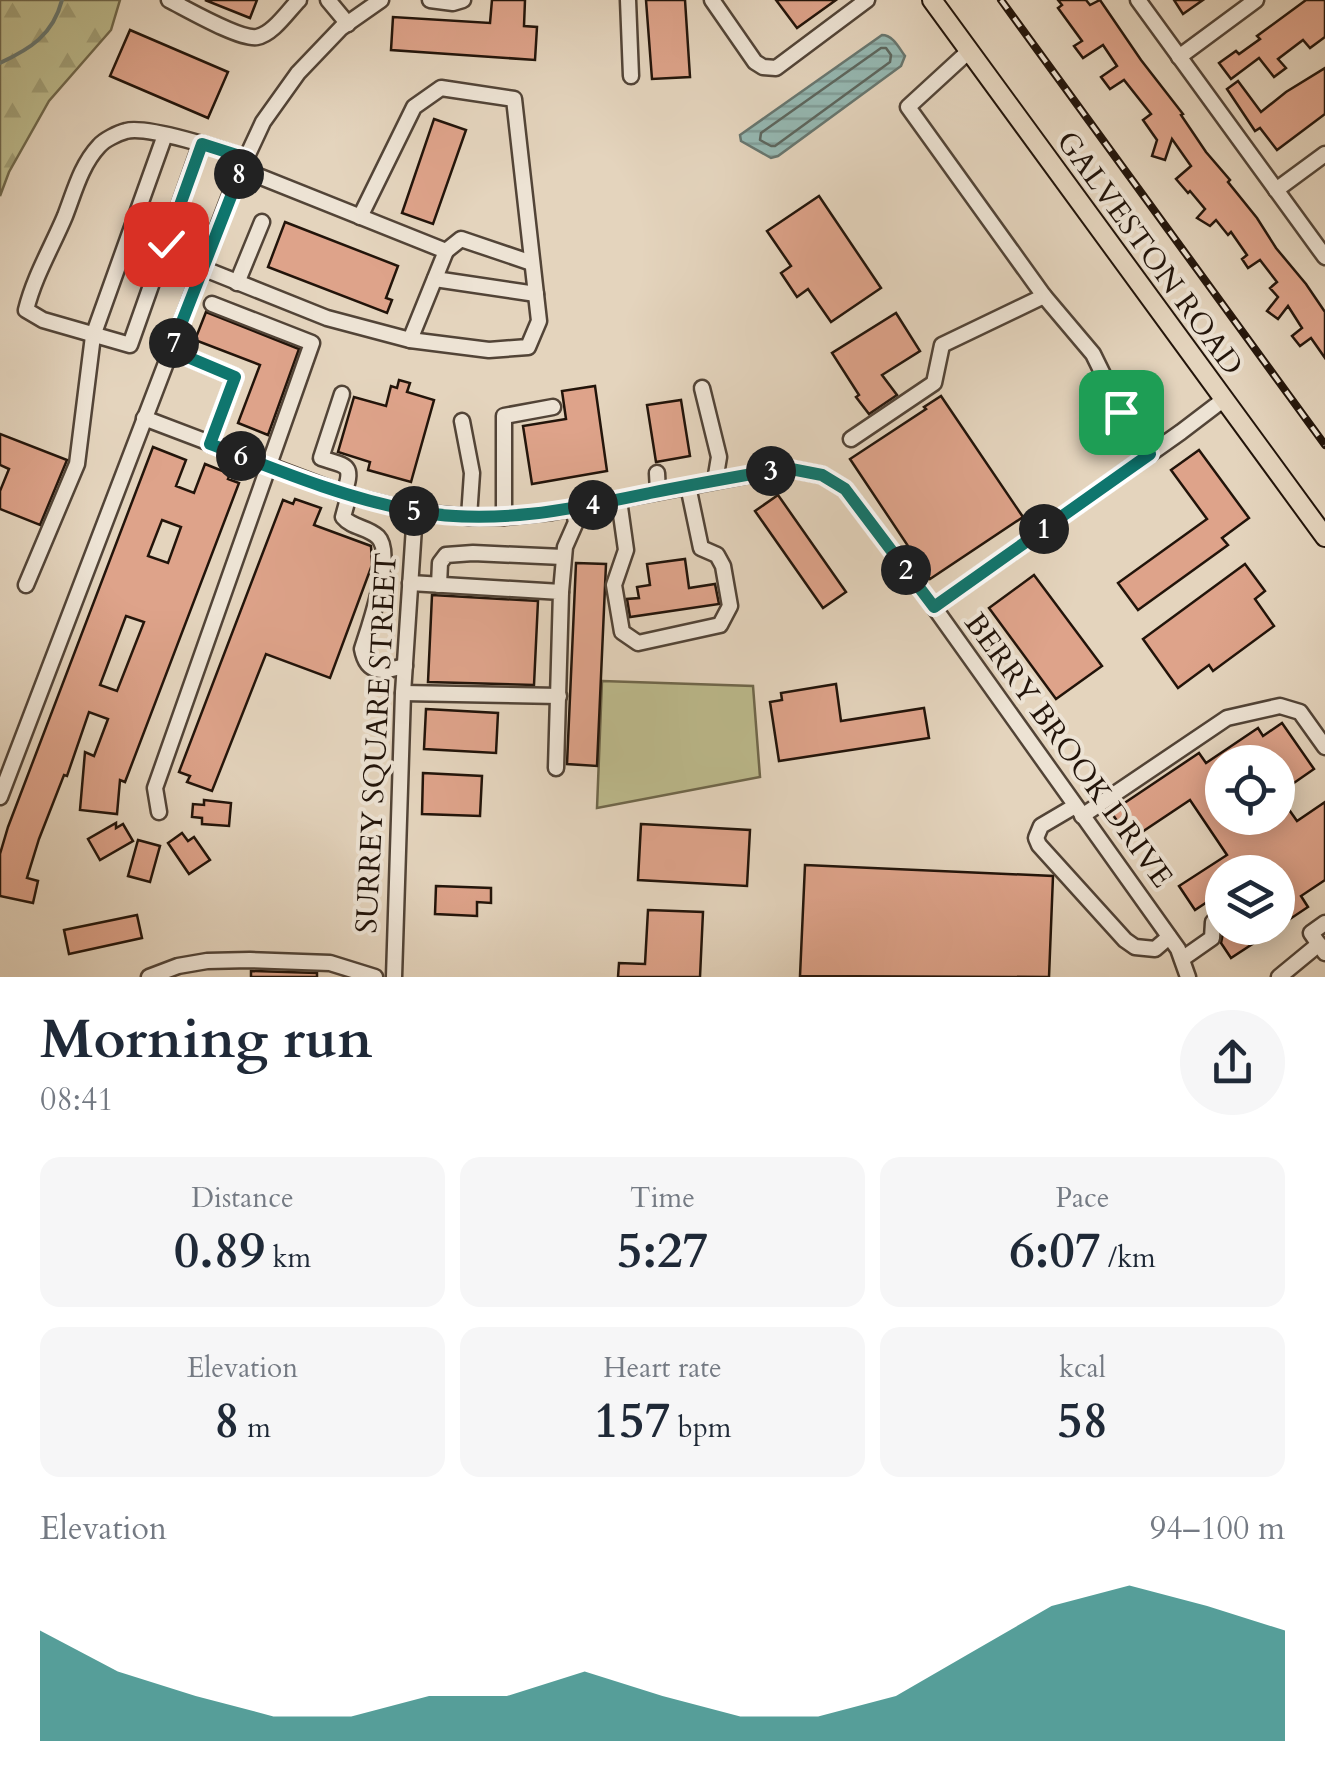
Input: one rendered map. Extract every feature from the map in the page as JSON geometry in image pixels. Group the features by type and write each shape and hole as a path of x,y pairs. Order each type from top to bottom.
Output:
{"main road":[{"name":"GALVESTON ROAD","path":"932,0 1325,537"}],"street":[{"path":"169,0 241,35 258,37 298,0"},
{"path":"328,0 348,24"},
{"path":"0,798 202,268 263,122 298,73 348,24 381,0"},
{"path":"430,0 463,0"},
{"path":"628,0 631,76"},
{"path":"712,0 755,62 770,69 867,0"},
{"path":"1138,0 1325,257"},
{"path":"1179,57 1256,0"},
{"path":"969,51 908,107 1044,296 1093,354 1121,412 1150,454"},
{"path":"202,268 327,318 410,340 489,350 528,347 539,320 514,99 440,88 414,107 360,217"},
{"path":"202,144 130,345 44,320 26,310 75,186 100,144 128,130 202,144 360,217 446,251"},
{"path":"26,585 77,464 93,336 165,135"},
{"path":"1276,190 1325,154"},
{"path":"237,283 262,222"},
{"path":"410,340 446,251 460,239 532,263"},
{"path":"434,279 536,294"},
{"path":"851,439 934,382 942,345 1044,296"},
{"path":"159,812 155,788 312,343 212,304"},
{"path":"171,350 235,377 210,444"},
{"path":"702,388 719,458 715,481"},
{"path":"342,394 320,458 349,470 343,517 346,522 377,536 382,543 382,586 362,649 364,658 378,670 404,666"},
{"path":"934,607 1223,400"},
{"path":"504,516 504,416 554,407"},
{"name":"BERRY BROOK DRIVE","path":"144,418 347,494 416,512 469,517 573,508 786,468 822,475 845,489 934,607 1169,937 1188,977"},
{"path":"462,420 472,472 469,517"},
{"path":"657,472 658,492"},
{"path":"619,500 626,550 614,584 622,632 638,643 720,624 730,606 723,566 717,555 701,548 688,486"},
{"path":"556,768 563,557 576,522 573,508"},
{"name":"SURREY SQUARE STREET","path":"394,977 402,693 416,512"},
{"path":"439,585 440,563 446,555 473,552 563,557"},
{"path":"382,586 561,592"},
{"path":"402,693 559,696"},
{"path":"1169,937 1154,949 1124,940 1039,844 1036,838 1041,826 1079,811 1228,718 1280,706 1300,712 1325,747"},
{"path":"1286,975 1322,949 1311,933 1325,923"},
{"path":"1182,958 1205,943"},
{"path":"149,977 178,966 250,960 330,963 366,976"}],"green space":[{"path":"0,0 120,0 111,30 49,101 9,172 0,196"},
{"path":"602,681 753,686 760,777 597,808"}],"water":[{"path":"882,35 893,40 905,56 901,66 778,156 771,158 741,141 740,135"}],"building":[{"path":"205,0 257,0 250,18"},
{"path":"492,0 525,0 524,26 537,27 535,60 391,50 393,17 490,23"},
{"path":"646,0 685,0 690,77 652,79"},
{"path":"776,0 836,0 797,28"},
{"path":"1058,0 1086,0 1090,5 1100,0 1325,312 1325,358 1311,338 1300,346 1292,336 1302,328 1288,306 1278,319 1267,311 1278,297 1270,288 1277,282 1260,260 1248,268 1242,259 1247,255 1231,232 1228,235 1216,220 1210,226 1197,218 1205,209 1176,179 1191,166 1172,139 1165,160 1152,156 1157,140 1143,120 1151,114 1124,80 1110,89 1101,77 1117,66 1103,45 1083,58 1074,46 1082,41 1058,8 1062,5"},
{"path":"1174,0 1203,0 1183,14"},
{"path":"1306,0 1325,0 1325,37 1310,48 1303,40 1278,59 1286,68 1274,77 1259,58 1231,79 1219,63 1260,39 1257,36"},
{"path":"130,30 228,72 208,118 110,76"},
{"path":"1325,68 1325,114 1277,150 1260,128 1255,131 1227,89 1238,81 1261,112"},
{"path":"434,119 466,130 433,224 402,213"},
{"path":"819,196 881,288 831,322 808,289 797,297 781,273 791,266 767,231"},
{"path":"285,222 398,266 386,298 392,300 387,313 268,267"},
{"path":"206,312 299,349 268,435 238,423 260,365 195,340"},
{"path":"896,313 920,351 882,375 897,395 869,414 832,353"},
{"path":"399,380 410,383 407,392 434,400 411,482 368,470 370,462 338,452 354,397 386,406 391,386 397,388"},
{"path":"595,386 607,471 532,484 523,426 566,419 562,391"},
{"path":"941,396 1023,517 930,579 850,459"},
{"path":"681,400 690,456 656,462 647,405"},
{"path":"0,434 67,460 40,525 0,509 0,491 9,469 0,465"},
{"path":"153,447 186,460 176,486 194,493 205,464 230,474 228,479 239,483 125,782 120,780 117,814 80,810 85,752 94,756 108,719 89,712 27,878 38,881 33,903 0,896 0,854","holes":["162,520 181,527 168,563 148,556","126,616 144,622 117,691 100,685"]},
{"path":"1199,450 1249,518 1222,538 1228,545 1138,610 1118,583 1207,519 1171,470"},
{"path":"778,495 846,592 823,608 755,511"},
{"path":"295,499 321,508 314,525 371,546 372,565 330,678 266,654 212,791 187,782 190,776 179,772 283,500 293,504"},
{"path":"685,559 689,588 715,584 719,604 630,617 627,599 639,598 637,587 650,585 647,564"},
{"path":"576,563 606,564 597,766 567,764"},
{"path":"1245,564 1265,591 1255,599 1274,626 1213,671 1209,665 1178,688 1143,639"},
{"path":"1034,575 1102,666 1056,699 989,608"},
{"path":"432,595 538,601 534,685 428,682"},
{"path":"836,684 841,721 924,708 929,738 779,761 770,702 782,700 781,693"},
{"path":"426,709 498,713 496,753 424,749"},
{"path":"1282,723 1314,769 1295,782 1295,745 1233,745 1258,728 1263,736"},
{"path":"1199,753 1205,762 1205,822 1190,800 1130,840 1111,812"},
{"path":"423,773 482,776 480,816 422,814"},
{"path":"204,800 231,803 229,826 202,824 202,818 192,817 193,804 204,805"},
{"path":"1325,802 1325,880 1301,896 1308,907 1295,916 1295,855 1227,855 1214,835 1295,835 1295,818 1297,821"},
{"path":"116,823 116,828 123,824 133,841 100,860 88,839"},
{"path":"641,824 750,830 747,886 638,880"},
{"path":"182,833 188,841 194,837 210,860 189,874 168,843"},
{"path":"138,840 160,846 150,882 128,876"},
{"path":"805,865 1053,876 1049,977 800,976"},
{"path":"1205,869 1205,903 1195,910 1179,886"},
{"path":"436,886 491,888 491,903 477,902 477,916 435,914"},
{"path":"648,910 703,912 700,977 618,977 619,963 645,964"},
{"path":"137,915 142,938 69,954 64,930"},
{"path":"1222,945 1251,945 1231,958"},
{"path":"251,971 317,973 317,977 251,977"}],"waterway":[{"path":"0,63 46,32 62,0"}],"railway":[{"path":"1001,0 1325,445"}],"route":[{"path":"166,244 202,144 246,158 171,350 235,377 210,444 344,494 416,512 469,517 552,512 786,468 822,475 845,489 934,607 1150,454 1121,412"}]}
